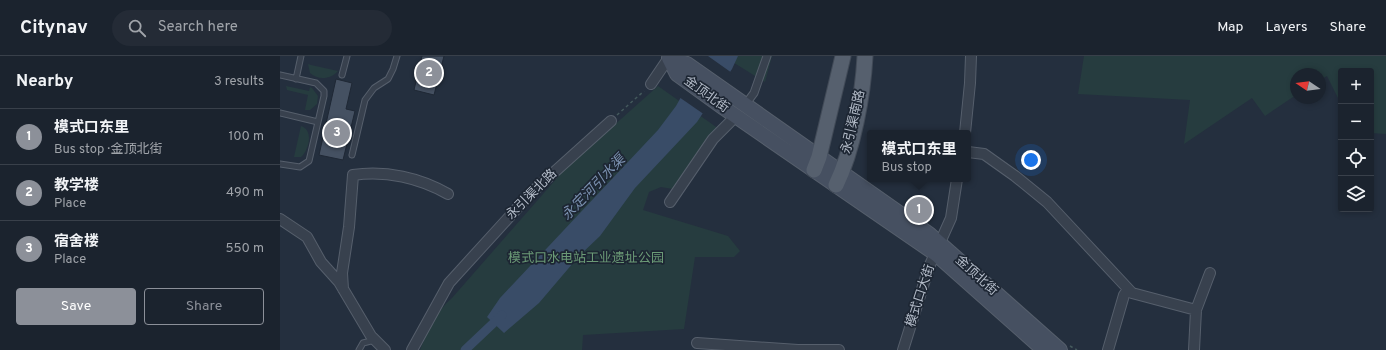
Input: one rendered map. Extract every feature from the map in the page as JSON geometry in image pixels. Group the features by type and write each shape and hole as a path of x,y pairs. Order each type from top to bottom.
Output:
{"main road":[{"name":"永引渠南路","path":"816,164 843,56"},
{"name":"永引渠南路","path":"839,179 858,108 865,56"},
{"name":"金顶北街","path":"670,57 724,108 839,179 938,248 1060,350"},
{"name":"金顶北街","path":"687,73 733,97 745,105 816,164"},
{"name":"金顶北街","path":"938,248 1044,350"}],"street":[{"path":"745,105 754,93 767,56"},
{"path":"965,130 971,56"},
{"path":"651,84 670,57"},
{"path":"670,202 713,139 736,116"},
{"name":"永引渠北路","path":"412,350 449,283 531,193 611,121"},
{"path":"971,152 984,154 1048,202 1132,293 1196,310"},
{"path":"343,289 342,273 350,222 353,175 381,174 417,180 448,194"},
{"name":"模式口大街","path":"903,350 929,267 951,218 957,182"},
{"path":"280,219 307,237 321,262 343,289 355,311 375,340 385,350"},
{"path":"1194,350 1196,310 1210,273"},
{"path":"1108,350 1124,295 1128,289"},
{"path":"697,343 798,350 839,350"}],"lane":[{"path":"296,78 301,56"},
{"path":"342,75 346,56"},
{"path":"352,155 365,100 374,88 390,75 397,56"},
{"path":"280,75 316,83 324,91 308,161 300,167 280,164"},
{"path":"280,112 318,122"},
{"path":"359,350 363,344 375,340"}],"path":[{"path":"611,121 651,84"}],"green space":[{"path":"723,56 772,56 765,82"},
{"path":"1084,56 1386,56 1386,134 1374,133 1374,68 1338,68 1338,98 1326,77 1326,68 1290,68 1290,99 1265,116 1252,98 1184,144 1190,100 1078,94"},
{"path":"308,64 338,71 332,76 321,78 310,73"},
{"path":"286,86 309,91 310,87 312,88 318,96 317,104 310,110 305,110 308,95 287,90"},
{"name":"模式口水电站工业遗址公园","path":"658,86 719,129 673,189 661,187 649,192 643,210 728,236 740,251 734,257 695,257 684,329 583,335 582,350 420,350 437,315 565,169"},
{"path":"301,126 308,132 308,145 301,157 294,157"}],"water":[{"path":"704,56 738,56 732,69 697,122 635,188 600,236 579,256 539,303 504,333 487,317 500,298 658,130 676,106"}],"pier":[{"path":"702,56 708,56 732,73 705,115 679,97"}],"building":[{"path":"422,56 444,56 434,95 414,90"},
{"path":"336,79 352,83 346,109 355,111 343,160 319,155"}],"waterway":[{"name":"永定河引水渠","path":"465,350 502,315"}],"place":[{"name":"教学楼","path":"429,73"},
{"name":"宿舍楼","path":"337,133"},
{"name":"模式口东里","path":"919,210"}]}
